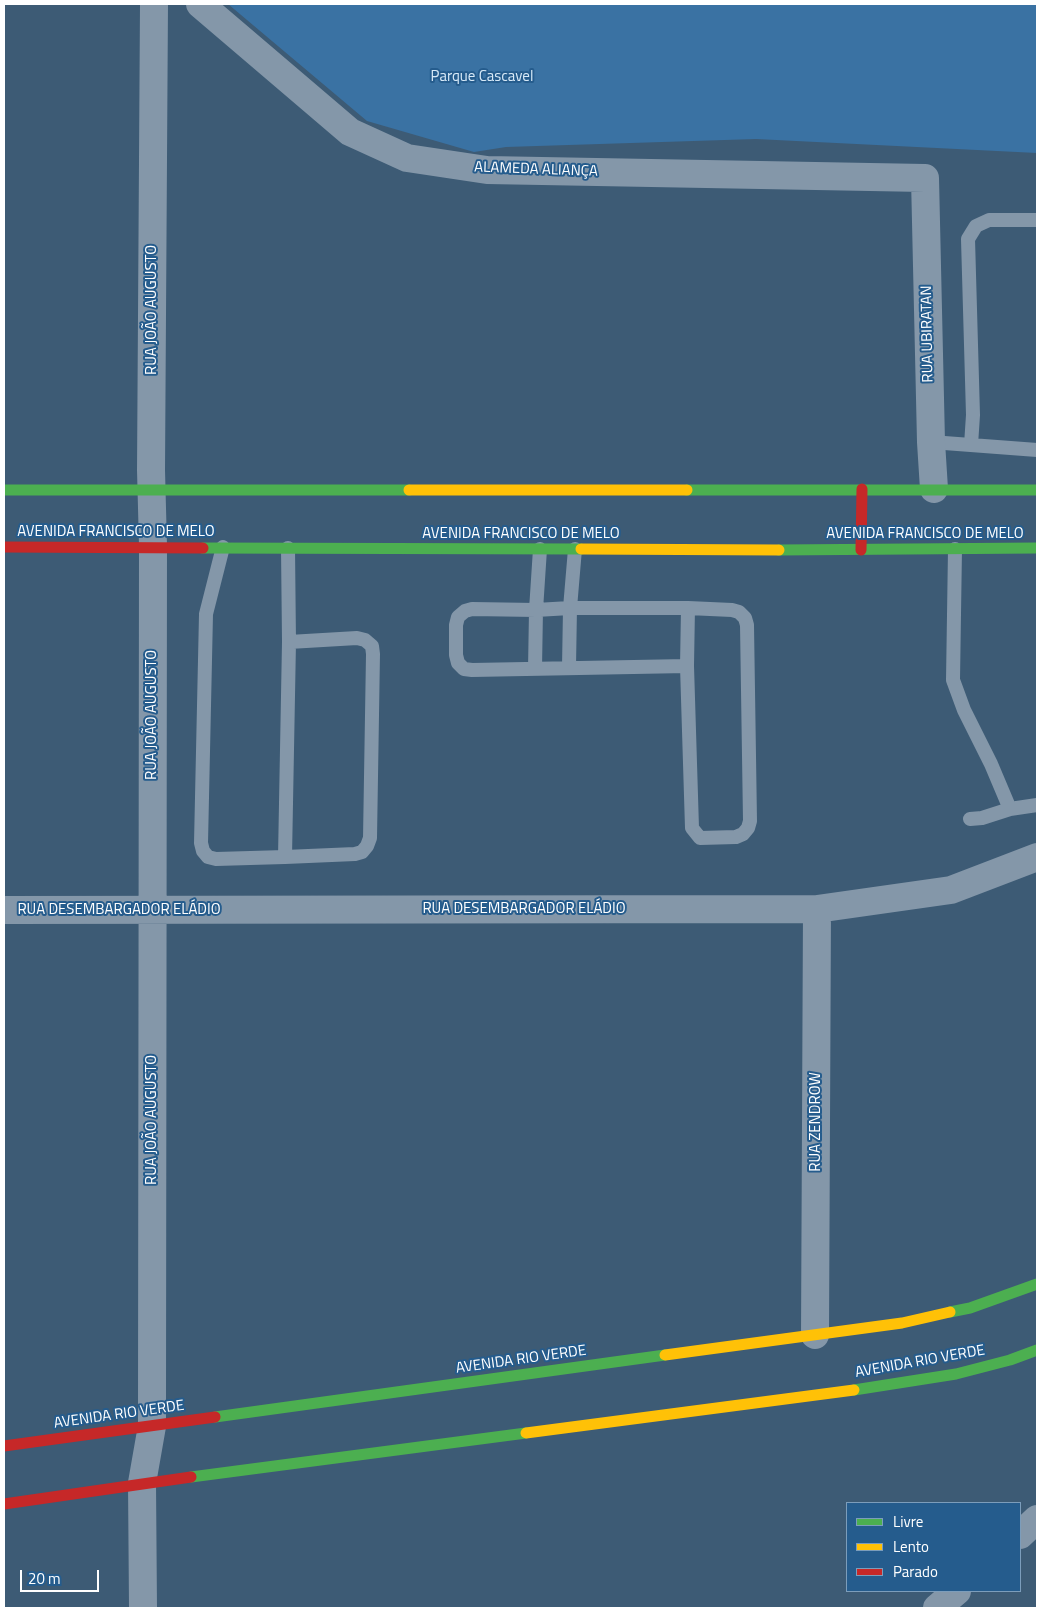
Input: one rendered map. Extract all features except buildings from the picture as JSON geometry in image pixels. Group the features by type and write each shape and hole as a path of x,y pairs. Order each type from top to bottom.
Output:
{"street":[{"name":"RUA JOÃO AUGUSTO","path":"143,1608 142,1483 152,1426 153,546 151,489 154,4"},
{"name":"ALAMEDA ALIANÇA","path":"200,4 350,132 407,158 487,170 925,178"},
{"name":"RUA UBIRATAN","path":"925,178 931,442 934,489"},
{"path":"861,550 862,489"},
{"path":"4,490 1037,490"},
{"name":"AVENIDA FRANCISCO DE MELO","path":"4,547 153,546 861,550 1037,548"},
{"name":"RUA DESEMBARGADOR ELÁDIO","path":"4,910 817,909 951,890 1037,857"},
{"name":"RUA ZENDROW","path":"815,1335 817,909"},
{"name":"AVENIDA RIO VERDE","path":"4,1446 902,1322 970,1308 1037,1284"},
{"name":"AVENIDA RIO VERDE","path":"4,1504 142,1483 892,1385 956,1374 1010,1360 1037,1350"},
{"path":"1021,1534 1037,1519"},
{"path":"937,1608 956,1592"}],"lane":[{"path":"971,445 973,415 968,239 976,226 989,220 1037,220"},
{"path":"931,442 1037,450"},
{"path":"223,547 206,614 201,843 203,851 208,857 216,859 355,854 362,852 368,846 370,838 372,646 365,640 357,638 290,642"},
{"path":"285,857 290,642 288,548"},
{"path":"535,669 540,548"},
{"path":"569,667 570,608 575,549"},
{"path":"955,549 953,680 964,710 991,764 1010,809"},
{"path":"687,666 464,669 458,663 456,655 456,632 458,617 465,611 472,609 688,608 739,612 745,618 747,625 750,821 748,828 743,834 736,837 700,838 692,828 687,666 688,608"},
{"path":"970,819 982,818 1010,809 1037,805"}],"green space":[{"name":"Parque Cascavel","path":"228,4 1037,4 1037,153 756,139 506,147 474,152 367,121"}],"traffic: fast":[{"path":"4,490 409,490"},
{"path":"687,490 1037,490"},
{"path":"203,548 581,549"},
{"path":"779,550 1037,548"},
{"path":"950,1312 970,1308 1037,1284"},
{"path":"854,1390 956,1374 1010,1360 1037,1350"},
{"path":"215,1417 665,1355"},
{"path":"191,1477 526,1433"}],"traffic: slow":[{"path":"409,490 687,490"},
{"path":"581,549 779,550"},
{"path":"665,1355 902,1323 950,1312"},
{"path":"526,1433 854,1390"}],"traffic: jam":[{"path":"861,550 862,489"},
{"path":"4,547 203,548"},
{"path":"4,1446 215,1417"},
{"path":"4,1504 191,1477"}]}
